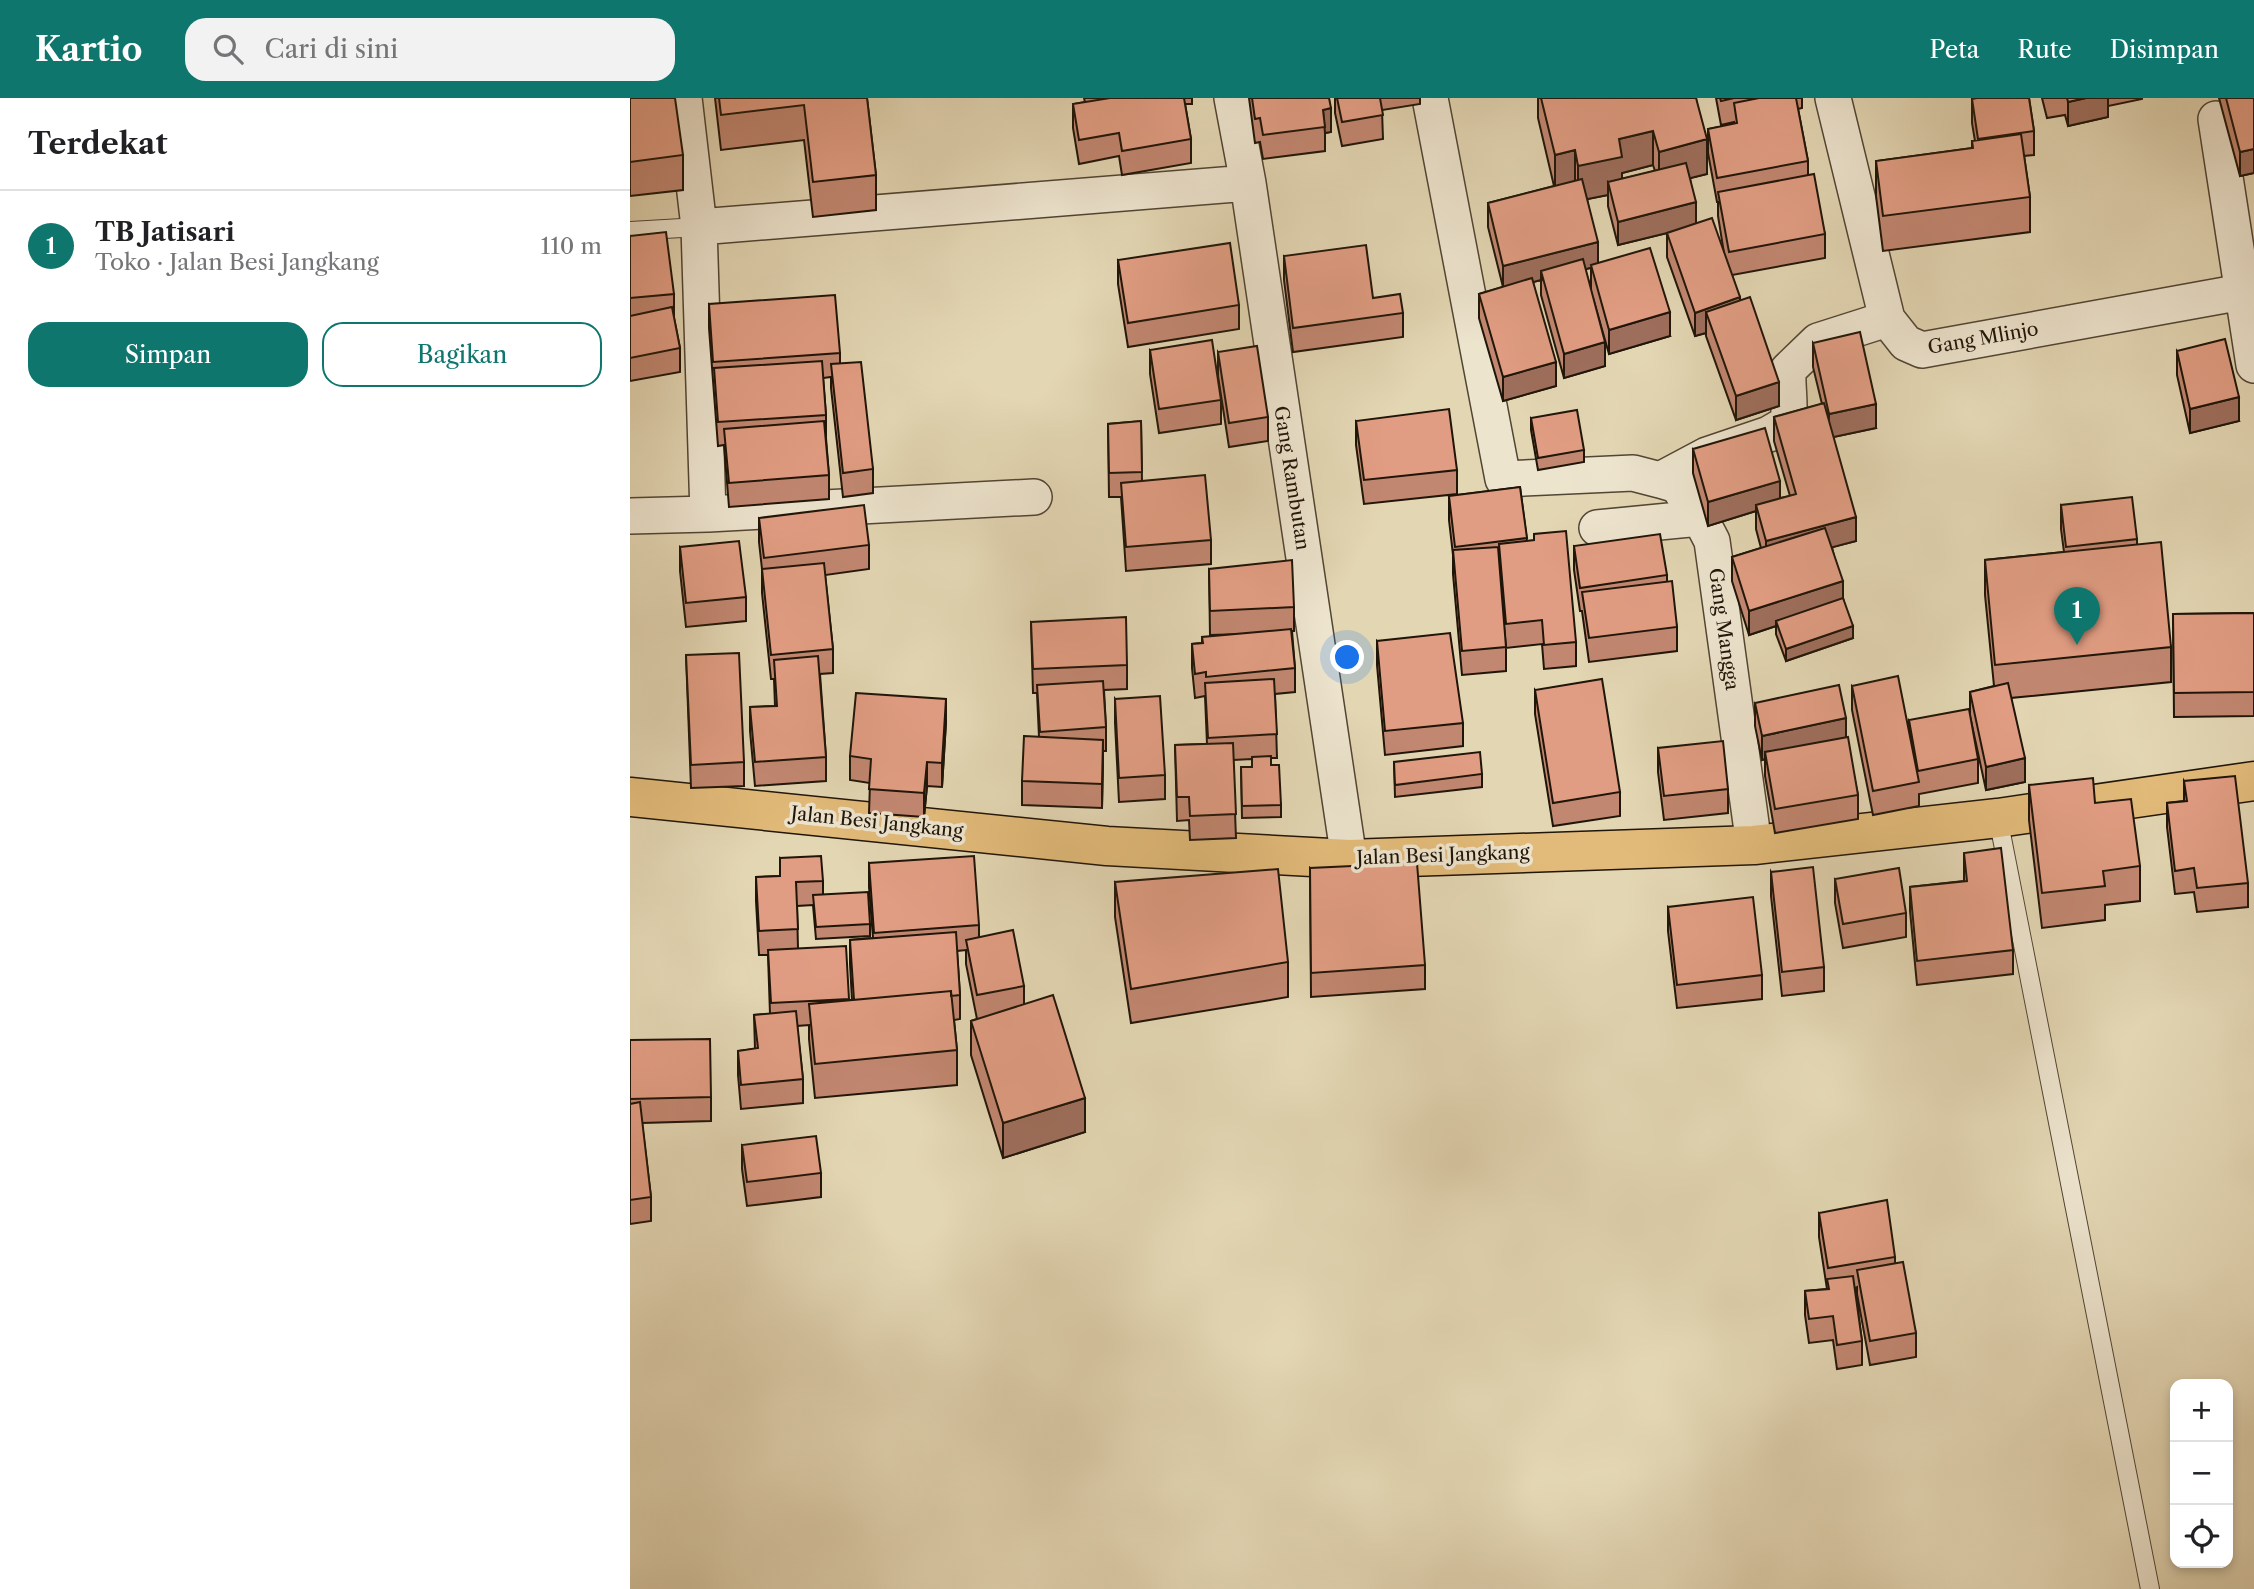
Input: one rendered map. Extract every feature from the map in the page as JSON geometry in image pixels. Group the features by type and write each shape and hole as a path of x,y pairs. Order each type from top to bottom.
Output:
{"main road":[{"name":"Jalan Besi Jangkang","path":"630,797 1107,846 1349,859 1754,845 1998,818 2254,781"}],"street":[{"path":"684,98 699,227 708,514"},
{"name":"Gang Rambutan","path":"1232,98 1248,183 1349,859"},
{"path":"1430,98 1503,479 1633,473 1660,480 1707,455 1769,434 1788,423 1788,370 1818,341 1887,319"},
{"name":"Gang Mlinjo","path":"1833,98 1887,319 1906,343 1922,351 2242,292"},
{"path":"2216,119 2254,365"},
{"path":"699,227 1248,183"},
{"name":"Gang Mangga","path":"1660,480 1676,485 1700,518 1712,541 1754,845"},
{"path":"630,516 1034,497"},
{"path":"1597,528 1700,518"}],"lane":[{"path":"630,231 699,227"},
{"path":"1998,818 2150,1589"}],"building":[{"path":"630,98 675,98 683,155 630,162"},
{"path":"719,98 867,98 876,175 813,182 804,105 721,115"},
{"path":"1110,98 1184,98 1191,139 1122,151 1119,133 1079,140 1073,104"},
{"path":"1252,98 1329,98 1331,108 1323,110 1325,127 1263,135 1260,118 1255,119"},
{"path":"1337,98 1380,98 1383,115 1342,122"},
{"path":"1541,98 1696,98 1707,139 1659,152 1653,131 1619,139 1622,157 1578,166 1575,150 1555,155"},
{"path":"1759,98 1796,98 1808,161 1717,178 1708,129 1737,123 1734,103"},
{"path":"2029,98 2034,131 1978,139 1972,99"},
{"path":"2067,98 2086,98 2068,102"},
{"path":"2226,98 2254,98 2254,149 2240,152"},
{"path":"2021,134 2030,197 1883,216 1876,161 1973,148 1972,141"},
{"path":"1686,163 1696,202 1618,222 1608,182"},
{"path":"1814,174 1825,234 1729,252 1718,192"},
{"path":"1582,179 1598,242 1503,266 1488,203"},
{"path":"1712,218 1740,297 1695,313 1667,233"},
{"path":"666,232 674,294 630,298 630,236"},
{"path":"1230,243 1239,305 1128,323 1118,260"},
{"path":"1366,245 1373,298 1400,294 1403,313 1293,328 1284,256"},
{"path":"1650,248 1670,312 1609,330 1591,265"},
{"path":"1583,259 1605,342 1564,354 1541,271"},
{"path":"1532,278 1556,362 1503,377 1479,294"},
{"path":"835,295 840,353 713,362 709,304"},
{"path":"1750,297 1779,382 1736,396 1706,312"},
{"path":"672,307 680,348 630,358 630,316"},
{"path":"1860,332 1876,404 1829,414 1813,343"},
{"path":"2225,339 2239,397 2190,409 2177,351"},
{"path":"1212,340 1221,400 1159,409 1150,350"},
{"path":"1257,346 1268,417 1229,423 1218,352"},
{"path":"822,361 826,415 718,422 714,368"},
{"path":"861,362 873,469 843,473 831,364"},
{"path":"1824,403 1856,517 1766,541 1756,505 1796,494 1774,417"},
{"path":"1449,409 1457,470 1364,480 1356,421"},
{"path":"1577,410 1584,450 1538,458 1531,418"},
{"path":"824,421 829,475 729,483 724,429"},
{"path":"1141,421 1142,472 1109,473 1108,424"},
{"path":"1765,428 1780,481 1708,502 1693,449"},
{"path":"1205,475 1211,540 1126,547 1121,483"},
{"path":"1520,487 1527,538 1455,547 1449,496"},
{"path":"2132,497 2137,539 2066,547 2061,505"},
{"path":"864,505 869,545 764,558 759,518"},
{"path":"1825,528 1843,581 1749,611 1732,557"},
{"path":"1566,531 1576,642 1544,645 1542,620 1506,624 1499,544 1534,540 1534,534"},
{"path":"1660,534 1667,575 1580,588 1574,546"},
{"path":"739,541 746,597 686,603 680,547"},
{"path":"2161,542 2171,647 1995,665 1985,560"},
{"path":"1498,547 1506,647 1462,651 1453,550"},
{"path":"1292,560 1294,607 1210,611 1209,569"},
{"path":"824,563 833,649 771,655 762,569"},
{"path":"1672,581 1677,627 1589,638 1582,592"},
{"path":"1843,598 1853,626 1786,649 1776,621"},
{"path":"2254,613 2254,692 2174,693 2173,614"},
{"path":"1126,617 1127,665 1033,669 1031,622"},
{"path":"1291,629 1295,668 1206,677 1206,672 1195,674 1192,644 1203,643 1202,637"},
{"path":"1450,633 1463,723 1385,731 1377,641"},
{"path":"739,653 744,762 691,765 686,655"},
{"path":"818,656 826,757 755,762 750,707 777,706 774,660"},
{"path":"1898,676 1919,782 1873,791 1852,686"},
{"path":"1274,679 1277,734 1208,738 1205,683"},
{"path":"1602,679 1620,792 1553,803 1535,690"},
{"path":"1103,681 1106,727 1040,732 1037,685"},
{"path":"2008,683 2025,758 1986,767 1970,692"},
{"path":"1839,685 1846,718 1762,736 1755,703"},
{"path":"856,693 946,699 942,763 927,762 924,793 869,789 871,759 850,756"},
{"path":"1160,696 1165,775 1119,778 1115,699"},
{"path":"1969,709 1978,759 1918,771 1909,720"},
{"path":"1024,736 1103,740 1102,784 1022,781"},
{"path":"1848,737 1858,795 1775,809 1765,752"},
{"path":"1723,741 1728,789 1664,796 1658,748"},
{"path":"1233,743 1236,814 1190,816 1189,797 1177,797 1175,745"},
{"path":"1480,752 1482,774 1395,785 1394,762"},
{"path":"1271,756 1271,765 1279,765 1281,805 1242,806 1241,767 1252,767 1252,757"},
{"path":"2235,776 2248,883 2197,888 2194,868 2175,871 2167,803 2187,801 2184,781"},
{"path":"2093,778 2095,803 2131,799 2140,866 2103,871 2105,886 2042,893 2029,785"},
{"path":"2001,848 2013,950 1917,961 1910,887 1967,881 1964,853"},
{"path":"821,856 823,881 796,882 798,929 759,931 756,877 780,876 780,858"},
{"path":"974,856 979,925 874,933 869,863"},
{"path":"1417,863 1425,965 1311,973 1310,868"},
{"path":"1813,867 1824,967 1782,972 1771,872"},
{"path":"1899,868 1906,913 1843,924 1835,879"},
{"path":"1278,869 1288,962 1131,989 1115,882"},
{"path":"868,892 870,924 816,927 813,895"},
{"path":"1753,897 1762,975 1677,985 1668,907"},
{"path":"1013,930 1024,986 977,995 966,940"},
{"path":"956,932 960,995 951,996 951,991 854,1000 850,940"},
{"path":"846,946 849,999 771,1003 768,950"},
{"path":"951,991 957,1050 815,1064 809,1004"},
{"path":"1053,995 1085,1098 1003,1123 971,1021"},
{"path":"796,1011 803,1079 741,1085 738,1051 758,1048 754,1015"},
{"path":"710,1039 711,1097 630,1099 630,1040"},
{"path":"640,1102 651,1197 630,1200 630,1104"},
{"path":"816,1136 821,1173 747,1182 742,1145"},
{"path":"1887,1200 1895,1257 1828,1268 1819,1213"},
{"path":"1903,1262 1916,1333 1870,1341 1857,1270"},
{"path":"1853,1276 1862,1341 1837,1345 1833,1316 1809,1319 1805,1291 1829,1289 1827,1279"}],"place":[{"name":"TB Jatisari","path":"2077,645"}]}
